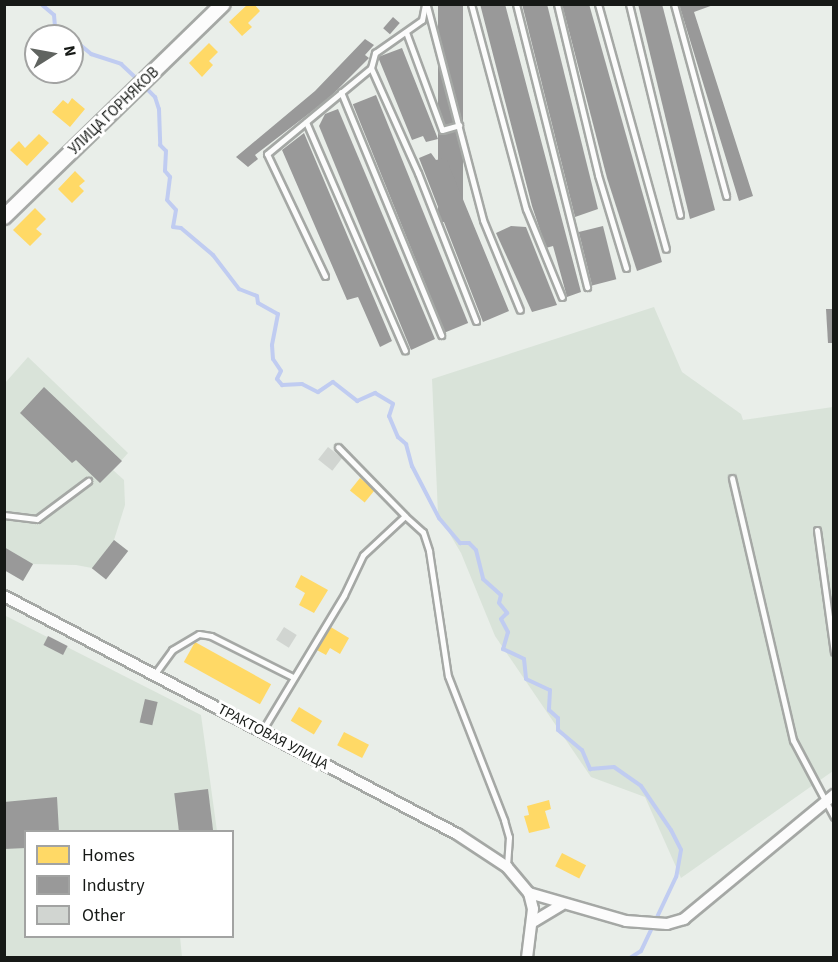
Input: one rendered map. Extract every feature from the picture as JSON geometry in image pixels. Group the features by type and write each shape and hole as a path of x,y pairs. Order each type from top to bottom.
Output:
{"street":[{"name":"УЛИЦА ГОРНЯКОВ","path":"4,217 223,4"},
{"name":"ТРАКТОВАЯ УЛИЦА","path":"4,596 457,834 507,867 530,893"},
{"path":"527,957 533,922 530,893 561,905 626,921 667,924 684,919 829,799"},
{"path":"533,922 561,905"}],"lane":[{"path":"325,276 267,154 371,68 375,53 422,20 426,4"},
{"path":"426,4 483,220 520,310"},
{"path":"471,4 526,209 562,297"},
{"path":"516,4 587,287"},
{"path":"557,4 598,175 626,268"},
{"path":"598,4 666,249"},
{"path":"629,4 680,215"},
{"path":"674,4 726,196"},
{"path":"406,32 442,130 459,125"},
{"path":"371,68 418,172 476,321"},
{"path":"341,92 441,335"},
{"path":"306,122 405,351"},
{"path":"338,447 423,532 429,550 448,676 504,820 509,837 507,867"},
{"path":"732,478 793,740 829,799 834,817"},
{"path":"4,515 37,519 88,481"},
{"path":"262,731 363,555 405,516"},
{"path":"817,530 834,652"},
{"path":"154,675 172,650 199,634 211,636 293,677"}],"shaded area":[{"path":"654,307 682,372 741,414 743,420 833,407 833,771 681,878 645,797 591,777 495,636 461,553 438,514 432,379"},
{"path":"28,357 128,453 113,470 124,480 125,505 114,540 128,551 106,579 92,568 76,565 33,564 23,581 5,570 5,383"},
{"path":"4,615 201,715 217,830 24,830 24,938 180,938 182,957 5,957"}],"building: Homes":[{"path":"248,4 254,4 260,11 248,23 252,27 242,36 229,22"},
{"path":"209,43 218,52 209,61 213,65 202,77 189,63"},
{"path":"72,98 85,109 70,127 52,112 63,100 68,104"},
{"path":"39,134 49,143 27,166 10,150 19,141 25,148"},
{"path":"75,171 85,181 79,186 84,191 72,203 58,189"},
{"path":"35,208 46,219 36,229 42,234 30,246 13,230"},
{"path":"360,478 375,490 365,502 350,490"},
{"path":"301,575 328,590 314,613 299,605 305,593 295,587"},
{"path":"329,626 349,638 340,654 330,648 326,655 315,649"},
{"path":"195,642 271,684 260,704 184,662"},
{"path":"299,707 322,721 314,735 291,721"},
{"path":"344,732 369,745 362,758 337,745"},
{"path":"549,800 551,809 545,811 550,828 529,833 524,816 529,815 527,806"},
{"path":"562,853 586,865 579,879 555,866"}],"building: Industry":[{"path":"438,4 463,4 463,222 438,222"},
{"path":"480,4 505,4 581,292 567,297 553,246 546,248 532,206"},
{"path":"522,4 547,4 559,52 598,209 575,217"},
{"path":"562,4 589,4 662,262 637,271 607,178"},
{"path":"638,4 662,4 715,210 690,219"},
{"path":"679,4 716,4 694,12 753,196 739,201"},
{"path":"393,17 400,23 390,34 383,28"},
{"path":"365,39 374,45 365,55 369,58 328,99 255,155 258,159 248,167 236,157 315,91"},
{"path":"402,48 438,139 426,142 423,136 412,140 378,57"},
{"path":"376,95 468,323 445,332 353,104"},
{"path":"338,109 435,339 411,350 319,126 325,114"},
{"path":"304,133 392,341 380,347 358,297 347,300 282,150"},
{"path":"431,153 436,160 446,158 509,311 483,322 419,158"},
{"path":"511,226 526,227 557,305 532,312 496,233"},
{"path":"603,226 616,279 592,285 579,232"},
{"path":"826,309 834,309 834,343 828,343"},
{"path":"44,387 122,461 100,483 76,460 72,463 20,413"},
{"path":"114,540 128,551 106,579 92,568"},
{"path":"4,547 33,564 23,581 4,570"},
{"path":"48,636 68,646 63,655 43,645"},
{"path":"145,699 158,702 152,725 140,722"},
{"path":"208,789 213,830 179,830 174,793"},
{"path":"57,797 59,830 24,830 24,848 4,849 4,802"}],"building: Other":[{"path":"328,447 342,458 332,471 318,460"},
{"path":"284,627 297,635 289,648 276,640"}],"waterway":[{"path":"41,4 54,15 55,24"},
{"path":"84,48 91,54 121,64 138,80"},
{"path":"144,86 155,97 159,109 160,145 166,151 165,171 170,177 167,200 176,210 173,227 181,228 213,255 239,289 257,296 258,303 278,314 272,345 273,359 281,371 277,379 282,385 302,384 318,392 333,382 357,401 375,393 393,404 389,416 398,437 406,444 412,466 439,518 460,543 469,543 476,550 483,579 501,595 499,603 507,613 501,619 508,632 503,649 524,659 526,679 550,690 549,710 558,718 558,730 582,750 590,769 614,767 641,786 671,830 681,850 676,877 641,951 630,958"}]}
